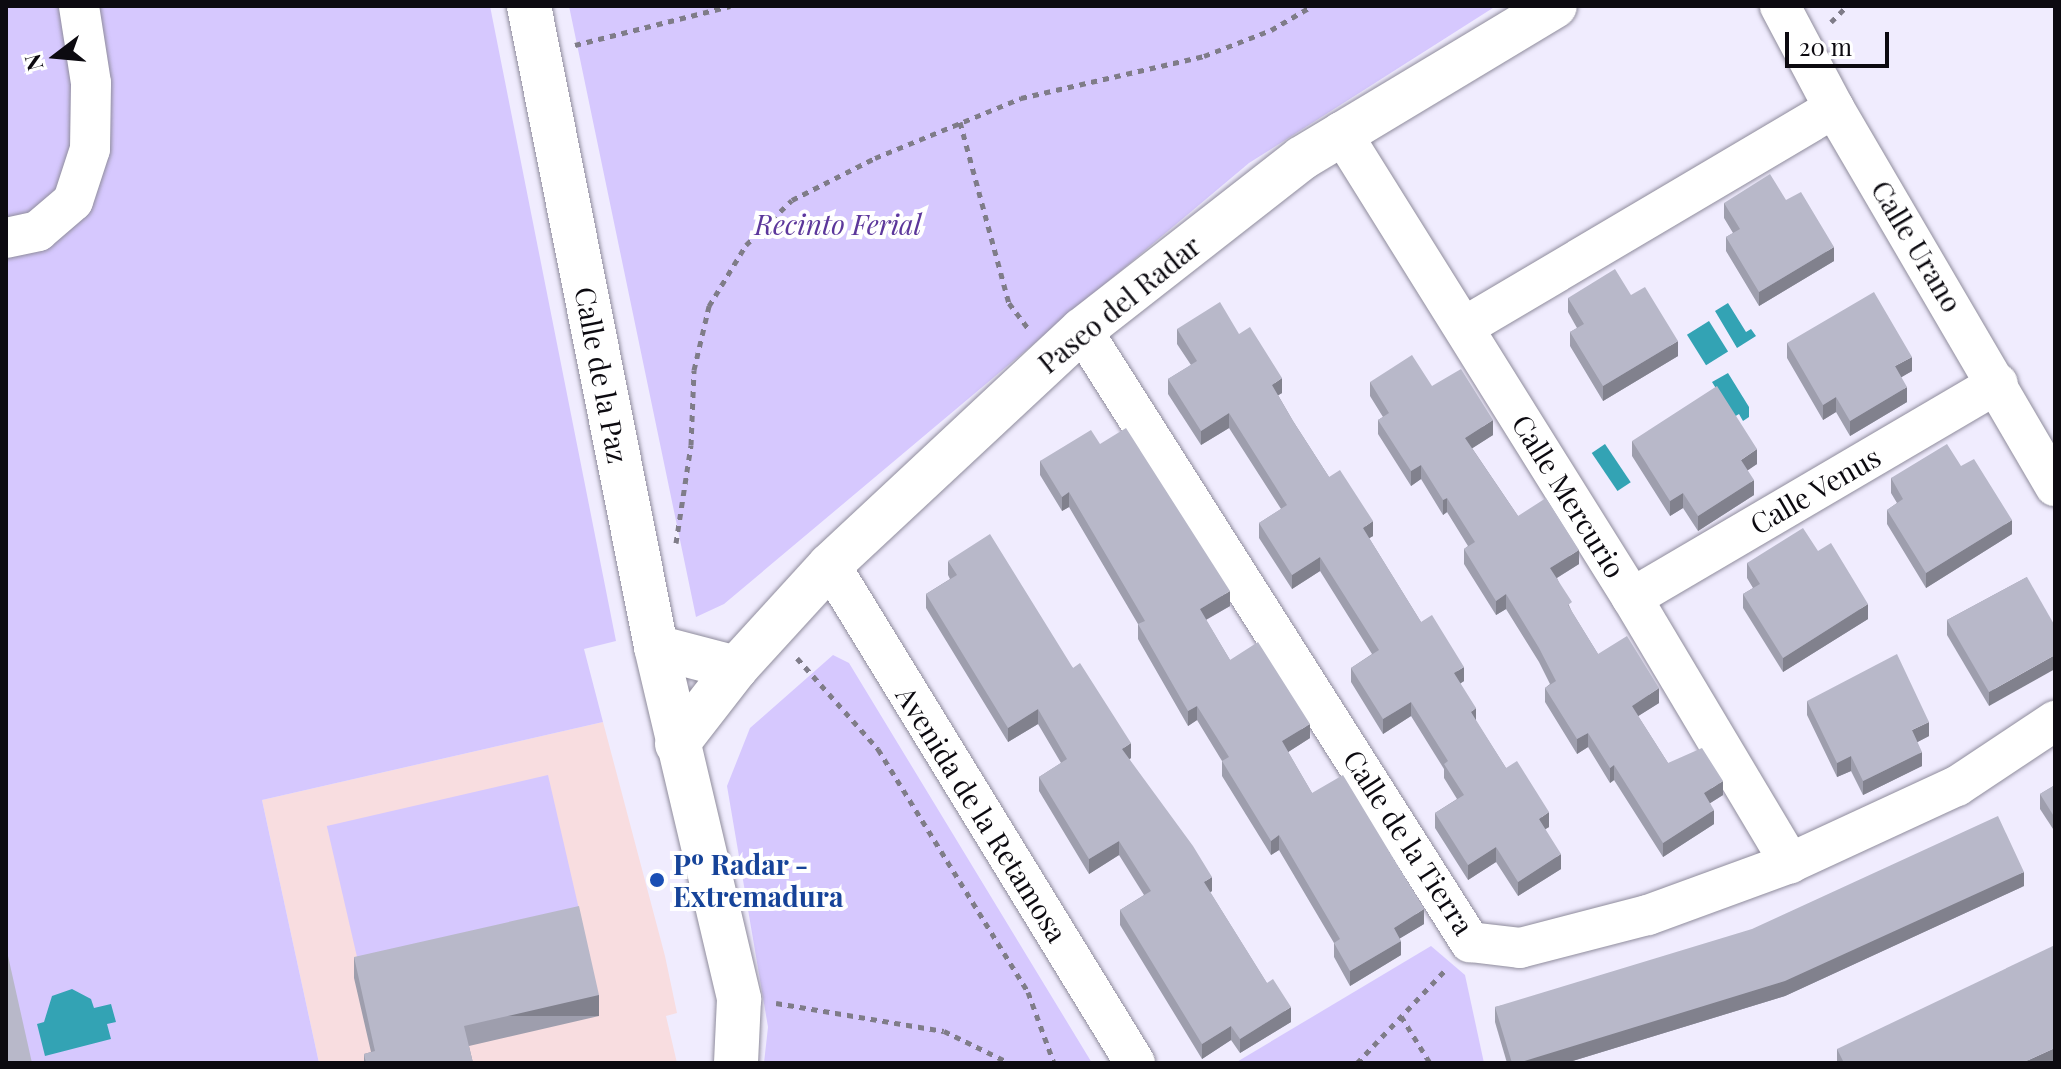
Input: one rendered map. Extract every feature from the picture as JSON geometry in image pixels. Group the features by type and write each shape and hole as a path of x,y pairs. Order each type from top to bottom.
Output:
{"street":[{"path":"6,238 38,231 73,201 90,149 91,83 79,6"},
{"name":"Calle de la Paz","path":"529,6 677,744"},
{"name":"Paseo del Radar","path":"677,744 736,668 830,565 1067,344 1341,132 1555,6"},
{"name":"Calle Urano","path":"1780,6 1834,108 1998,383 2055,486"},
{"path":"1464,327 1834,108"},
{"name":"Calle Mercurio","path":"1341,132 1632,598 1790,863"},
{"name":"Calle de la Tierra","path":"1067,344 1470,942 1520,948 1648,915 1790,863 1957,786 2055,721"},
{"name":"Calle Venus","path":"1632,598 1998,383"},
{"name":"Avenida de la Retamosa","path":"830,565 1135,1063"},
{"path":"656,647 736,668"},
{"path":"677,744 739,999 736,1063"}],"path":[{"path":"539,55 730,6"},
{"path":"960,122 1009,303 1067,344"},
{"path":"1357,1063 1470,942"},
{"path":"739,999 867,1014 944,1031 1010,1063"},
{"path":"1401,1016 1430,1063"}],"shaded area":[{"path":"603,722 665,956 677,1013 666,1016 677,1063 319,1063 262,800"}],"green space":[{"path":"6,6 490,6 616,641 584,649 603,722 262,800 319,1063 6,1063"},
{"name":"Recinto Ferial","path":"569,6 1496,6 1249,163 724,604 696,617"},
{"path":"833,655 849,663 1092,1063 764,1063 768,1027 727,786 750,728"},
{"path":"548,775 580,914 359,965 327,826"},
{"path":"1431,946 1465,975 1484,1063 1235,1063"}],"water":[{"path":"1728,303 1746,332 1751,329 1756,336 1737,348 1715,311"},
{"path":"1709,321 1728,352 1706,365 1687,335"},
{"path":"1728,373 1749,407 1749,417 1743,421 1739,414 1734,417 1712,382"},
{"path":"1605,444 1631,482 1617,491 1592,453"},
{"path":"72,989 91,999 94,1008 111,1004 116,1022 107,1024 111,1039 45,1056 37,1024 44,1022 52,996"}],"building":[{"path":"1770,174 1786,200 1801,192 1834,247 1759,292 1726,237 1740,229 1724,203"},
{"path":"1615,269 1631,295 1645,287 1678,341 1603,386 1570,332 1584,324 1568,298"},
{"path":"1874,292 1912,357 1895,366 1907,387 1850,421 1836,397 1823,405 1787,343"},
{"path":"1220,302 1239,334 1250,327 1282,378 1272,385 1293,421 1329,477 1340,470 1373,521 1363,528 1421,622 1432,615 1464,667 1454,673 1476,708 1471,712 1506,768 1517,761 1549,812 1539,819 1561,854 1518,882 1496,847 1468,865 1435,813 1464,795 1444,764 1448,761 1411,702 1383,719 1351,668 1379,650 1320,557 1292,575 1259,523 1287,505 1229,413 1201,431 1168,379 1197,361 1177,329"},
{"path":"1412,355 1432,386 1461,369 1493,420 1465,438 1518,516 1546,498 1579,550 1550,568 1572,602 1568,605 1598,654 1627,636 1659,688 1632,706 1668,763 1702,748 1723,781 1704,793 1714,810 1663,843 1614,765 1610,768 1588,733 1577,739 1545,688 1556,681 1539,648 1506,594 1496,601 1464,549 1475,542 1447,498 1443,500 1421,465 1411,471 1378,420 1389,413 1370,382"},
{"path":"1717,386 1757,449 1741,460 1754,480 1698,516 1683,493 1670,501 1632,441"},
{"path":"1126,428 1230,591 1200,609 1230,660 1258,642 1310,724 1282,741 1312,793 1343,775 1424,909 1394,928 1401,941 1350,971 1334,943 1340,939 1279,835 1271,841 1222,761 1229,757 1197,706 1188,711 1138,624 1145,621 1069,492 1062,497 1040,461 1091,430 1100,444"},
{"path":"1947,444 1961,466 1974,459 2012,520 1926,573 1887,510 1903,499 1891,478"},
{"path":"1803,528 1818,551 1831,543 1868,604 1783,658 1743,594 1760,584 1747,563"},
{"path":"990,534 1073,668 1080,663 1131,743 1122,749 1193,846 1212,877 1204,882 1267,983 1273,979 1291,1007 1240,1039 1231,1026 1202,1044 1120,910 1151,891 1119,841 1089,859 1039,777 1067,759 1038,709 1008,728 926,594 957,575 948,561"},
{"path":"2027,577 2055,626 2055,655 1989,692 1947,620"},
{"path":"1897,654 1929,722 1912,730 1922,752 1863,781 1851,756 1837,763 1807,701"},
{"path":"2055,785 2055,818 2040,794"},
{"path":"1998,816 2024,872 1785,981 1512,1063 1495,1007 1752,929"},
{"path":"579,906 599,995 464,1026 473,1063 366,1063 364,1054 375,1051 354,957"},
{"path":"2055,945 2055,1048 2022,1063 1844,1063 1837,1049"},
{"path":"6,947 32,1063 6,1063"}],"place":[{"name":"Pº Radar - Extremadura","path":"657,880"}]}
